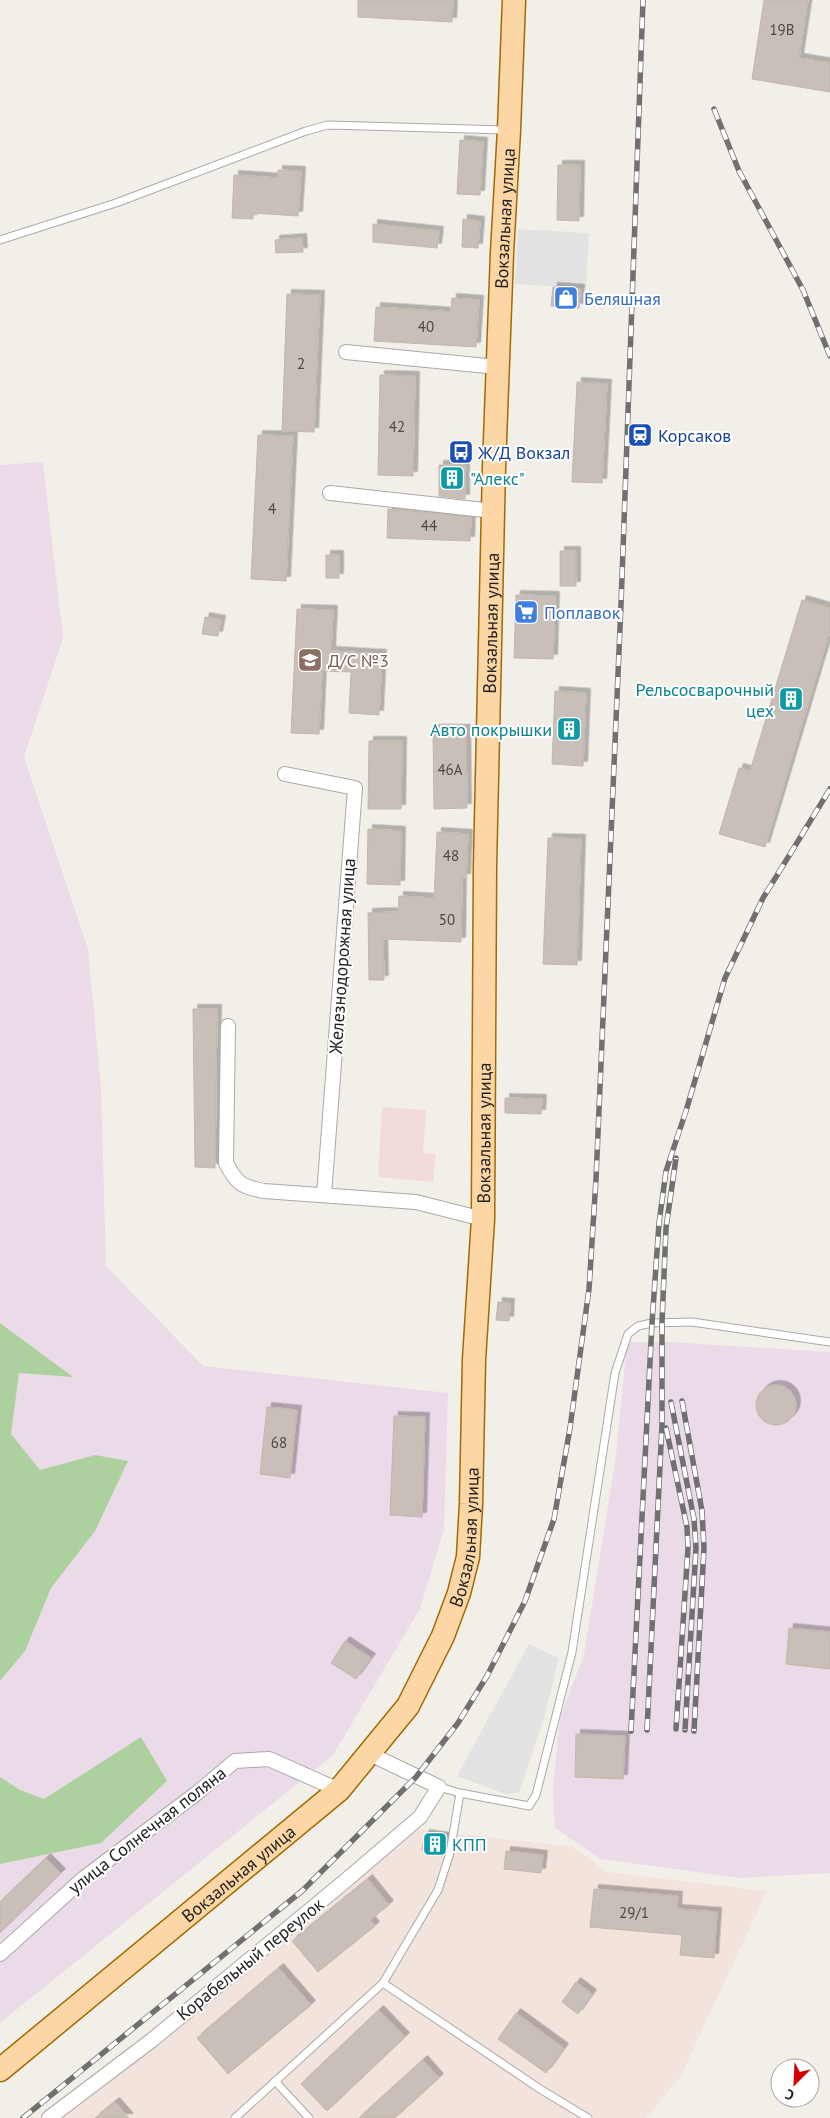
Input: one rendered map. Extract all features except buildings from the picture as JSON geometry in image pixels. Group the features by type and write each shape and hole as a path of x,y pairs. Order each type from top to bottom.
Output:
{"main road":[{"name":"Вокзальная улица","path":"0,2070 339,1790 408,1706 428,1668 459,1593 468,1557 472,1504 474,1360 483,1219 485,866 497,367 510,130 514,0"}],"street":[{"path":"346,352 497,367"},
{"path":"330,493 493,511"},
{"name":"Железнодорожная улица","path":"285,774 355,788 324,1195"},
{"path":"228,1026 226,1163 233,1177 245,1188 416,1202 483,1219"},
{"path":"370,1754 439,1787"},
{"name":"улица Солнечная поляна","path":"0,1954 84,1878 197,1793 235,1761 270,1760 339,1790"},
{"name":"Корабельный переулок","path":"49,2118 152,2040 344,1882 420,1817 439,1787"}],"lane":[{"path":"0,240 116,203 306,131 328,125 510,130"},
{"path":"439,1787 460,1793 529,1806 536,1795 572,1652 615,1372 628,1334 638,1326 662,1322 692,1322 830,1342"},
{"path":"235,2118 383,1983 438,1890 450,1853 460,1793"},
{"path":"383,1983 540,2089 588,2118"},
{"path":"275,2081 308,2118"}],"shaded area":[{"path":"518,229 589,233 586,288 515,284"},
{"path":"43,462 63,638 24,757 88,949 101,1088 106,1266 203,1366 448,1393 444,1529 420,1609 333,1755 0,2023 0,465"},
{"path":"382,1107 426,1110 423,1153 436,1154 433,1182 378,1177"},
{"path":"627,1342 668,1342 830,1352 830,1873 741,1878 601,1859 555,1828 553,1788 560,1717 584,1655 616,1456"},
{"path":"529,1644 559,1658 545,1714 519,1793 506,1794 457,1776"},
{"path":"418,1829 573,1847 607,1872 767,1891 681,2076 646,2118 58,2118 282,1942"}],"green space":[{"path":"0,1323 73,1377 19,1373 11,1434 40,1470 95,1455 128,1461 95,1531 51,1588 25,1651 0,1681"},
{"path":"141,1737 167,1781 101,1843 0,1864 0,1777 20,1790 44,1799"}],"railway":[{"path":"23,2118 302,1891 416,1777 458,1723 487,1676 525,1601 554,1519 570,1428 589,1289 596,1179 621,605 643,0"},
{"path":"714,109 739,171 803,290 830,356"},
{"path":"631,1731 652,1323 659,1223 666,1171 686,1111 725,978 763,898 830,789"},
{"path":"647,1730 662,1425 662,1322 666,1228 676,1158"},
{"path":"682,1401 702,1511 704,1548 694,1731"},
{"path":"671,1402 694,1519 696,1548 685,1730"},
{"path":"666,1428 687,1527 688,1548 676,1729"}],"place":[{"name":"Беляшная","path":"566,298"},
{"name":"Корсаков","path":"640,435"},
{"name":"Ж/Д Вокзал","path":"461,452"},
{"name":"\"Алекс\"","path":"452,478"},
{"name":"Поплавок","path":"526,612"},
{"name":"Д/С №3","path":"310,660"},
{"name":"Рельсосварочный цех","path":"791,699"},
{"name":"Авто покрышки","path":"569,729"},
{"name":"КПП","path":"435,1844"}]}
